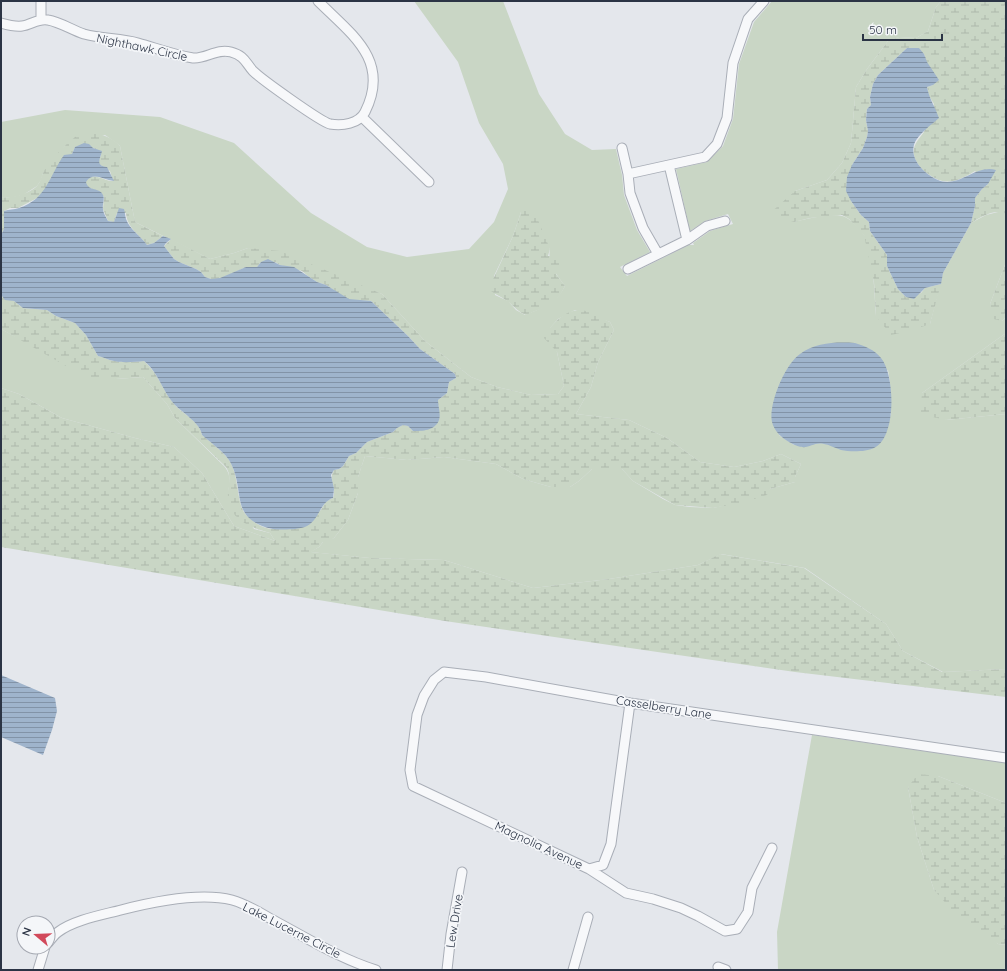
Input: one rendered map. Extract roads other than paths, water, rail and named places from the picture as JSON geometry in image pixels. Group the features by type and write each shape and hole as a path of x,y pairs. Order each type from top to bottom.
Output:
{"street":[{"path":"1,23 10,26 22,26 41,19 41,1"},
{"path":"318,1 356,38 366,52 372,65 372,85 369,103 362,117 429,182"},
{"path":"628,174 705,157 717,144 727,118 733,63 748,19 764,1"},
{"name":"Nighthawk Circle","path":"41,19 49,20 98,37 136,43 178,56 199,58 219,51 230,51 243,57 253,71 329,124 341,125 352,123 362,117"},
{"path":"622,148 628,174 630,193 640,222 658,254"},
{"path":"669,165 687,240"},
{"path":"628,269 687,240 707,226 725,221"},
{"name":"Casselberry Lane","path":"413,786 410,770 417,715 424,696 434,680 444,672 486,677 630,703 1006,758"},
{"name":"Magnolia Avenue","path":"413,786 589,869 603,865 611,844 630,703"},
{"path":"589,869 626,893 653,899 681,908 725,931 737,928 748,912 752,888 772,848"},
{"name":"Lew Drive","path":"447,970 451,934 462,872"},
{"name":"Lake Lucerne Circle","path":"56,934 73,924 140,905 194,898 216,898 233,900 253,909 330,951 376,970"},
{"path":"573,970 588,917"},
{"path":"38,970 43,955"}],"water":[{"path":"907,48 919,48 939,80 933,85 927,87 939,118 923,132 915,142 913,148 914,154 919,165 928,174 938,180 946,182 960,179 981,170 996,170 988,184 975,198 975,206 971,223 943,273 941,284 925,288 914,299 906,297 898,289 887,266 887,255 870,231 869,222 861,215 846,191 847,177 852,165 863,148 867,137 867,109 871,105 870,97 873,84 878,75"},
{"path":"84,143 102,151 99,162 101,165 107,167 114,181 92,177 86,182 89,187 99,191 103,195 103,210 108,221 114,222 119,208 124,209 128,223 147,245 154,243 163,236 171,239 164,246 174,259 196,269 205,277 211,279 220,278 246,267 257,267 261,262 268,259 280,265 294,267 317,282 326,285 349,299 371,301 420,349 455,374 456,378 449,382 447,393 438,400 440,415 437,424 428,430 420,431 413,431 408,426 403,425 393,432 367,442 356,453 349,456 343,466 334,470 331,475 334,489 333,498 325,503 314,520 307,526 285,530 273,529 259,524 249,518 240,502 234,471 227,457 202,435 195,423 175,405 153,371 144,361 117,362 98,356 86,335 75,323 56,316 47,310 23,308 14,301 5,300 2,296 1,235 4,229 4,211 19,208 36,199 42,193 64,155 72,154 75,147"},
{"path":"834,343 855,343 870,349 879,355 886,366 889,377 891,391 890,419 887,432 881,442 871,449 853,451 841,450 824,444 801,447 789,442 779,434 775,428 771,415 779,385 789,366 800,354 813,347"},
{"path":"1,675 55,698 57,711 43,755 1,737"}]}
